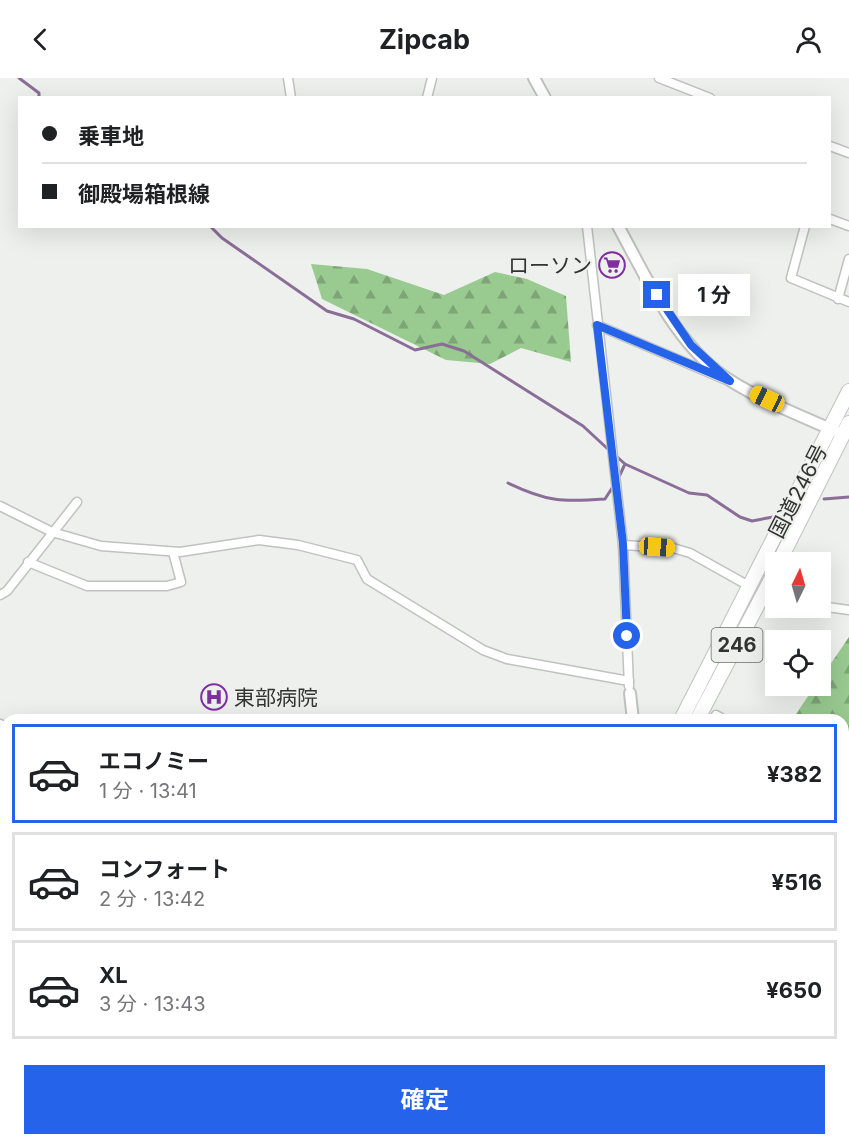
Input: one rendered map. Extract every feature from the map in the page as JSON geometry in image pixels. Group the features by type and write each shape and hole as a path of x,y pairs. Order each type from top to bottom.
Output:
{"highway":[{"name":"国道246号","path":"684,714 849,391"},
{"name":"国道246号","path":"784,552 847,432"},
{"name":"国道246号","path":"701,714 765,603"}],"main road":[{"path":"534,78 543,96"},
{"path":"619,228 680,331 705,360 730,381 830,429 847,432"},
{"path":"629,687 632,714"}],"street":[{"path":"288,78 291,96"},
{"path":"428,96 432,78"},
{"path":"661,78 705,96"},
{"path":"831,146 849,153"},
{"path":"831,219 849,226"},
{"path":"0,506 52,532 101,546 173,552 200,551 231,543 259,540 297,544 346,555 357,560 367,579 483,650 507,659 629,687 623,544 587,228"},
{"path":"804,228 791,278 849,302"},
{"path":"838,298 849,259"},
{"path":"597,325 730,381"},
{"path":"0,595 7,591 76,502"},
{"path":"623,544 674,548 690,553 748,586"},
{"path":"28,562 87,586 167,586 181,582 173,552"},
{"path":"831,608 849,610"}],"green space":[{"path":"311,264 367,269 444,295 495,272 527,279 566,296 571,362 521,348 490,364 446,360 322,299"},
{"path":"849,637 849,714 796,714 808,696 831,696 831,663"}],"waterway":[{"path":"19,78 39,93 39,96"},
{"path":"212,228 222,238 327,311 354,319 415,350 442,344 464,351 583,426 610,451"},
{"path":"615,455 625,464 689,493 707,495 740,517 752,521 773,517"},
{"path":"618,479 625,464"},
{"path":"508,483 534,494 566,500 605,499 614,485"},
{"path":"824,499 849,497"}],"place":[{"name":"ローソン","path":"612,265"},
{"name":"東部病院","path":"214,697"}],"route":[{"path":"627,636 623,544 597,325 730,381 691,345 657,295"}]}
